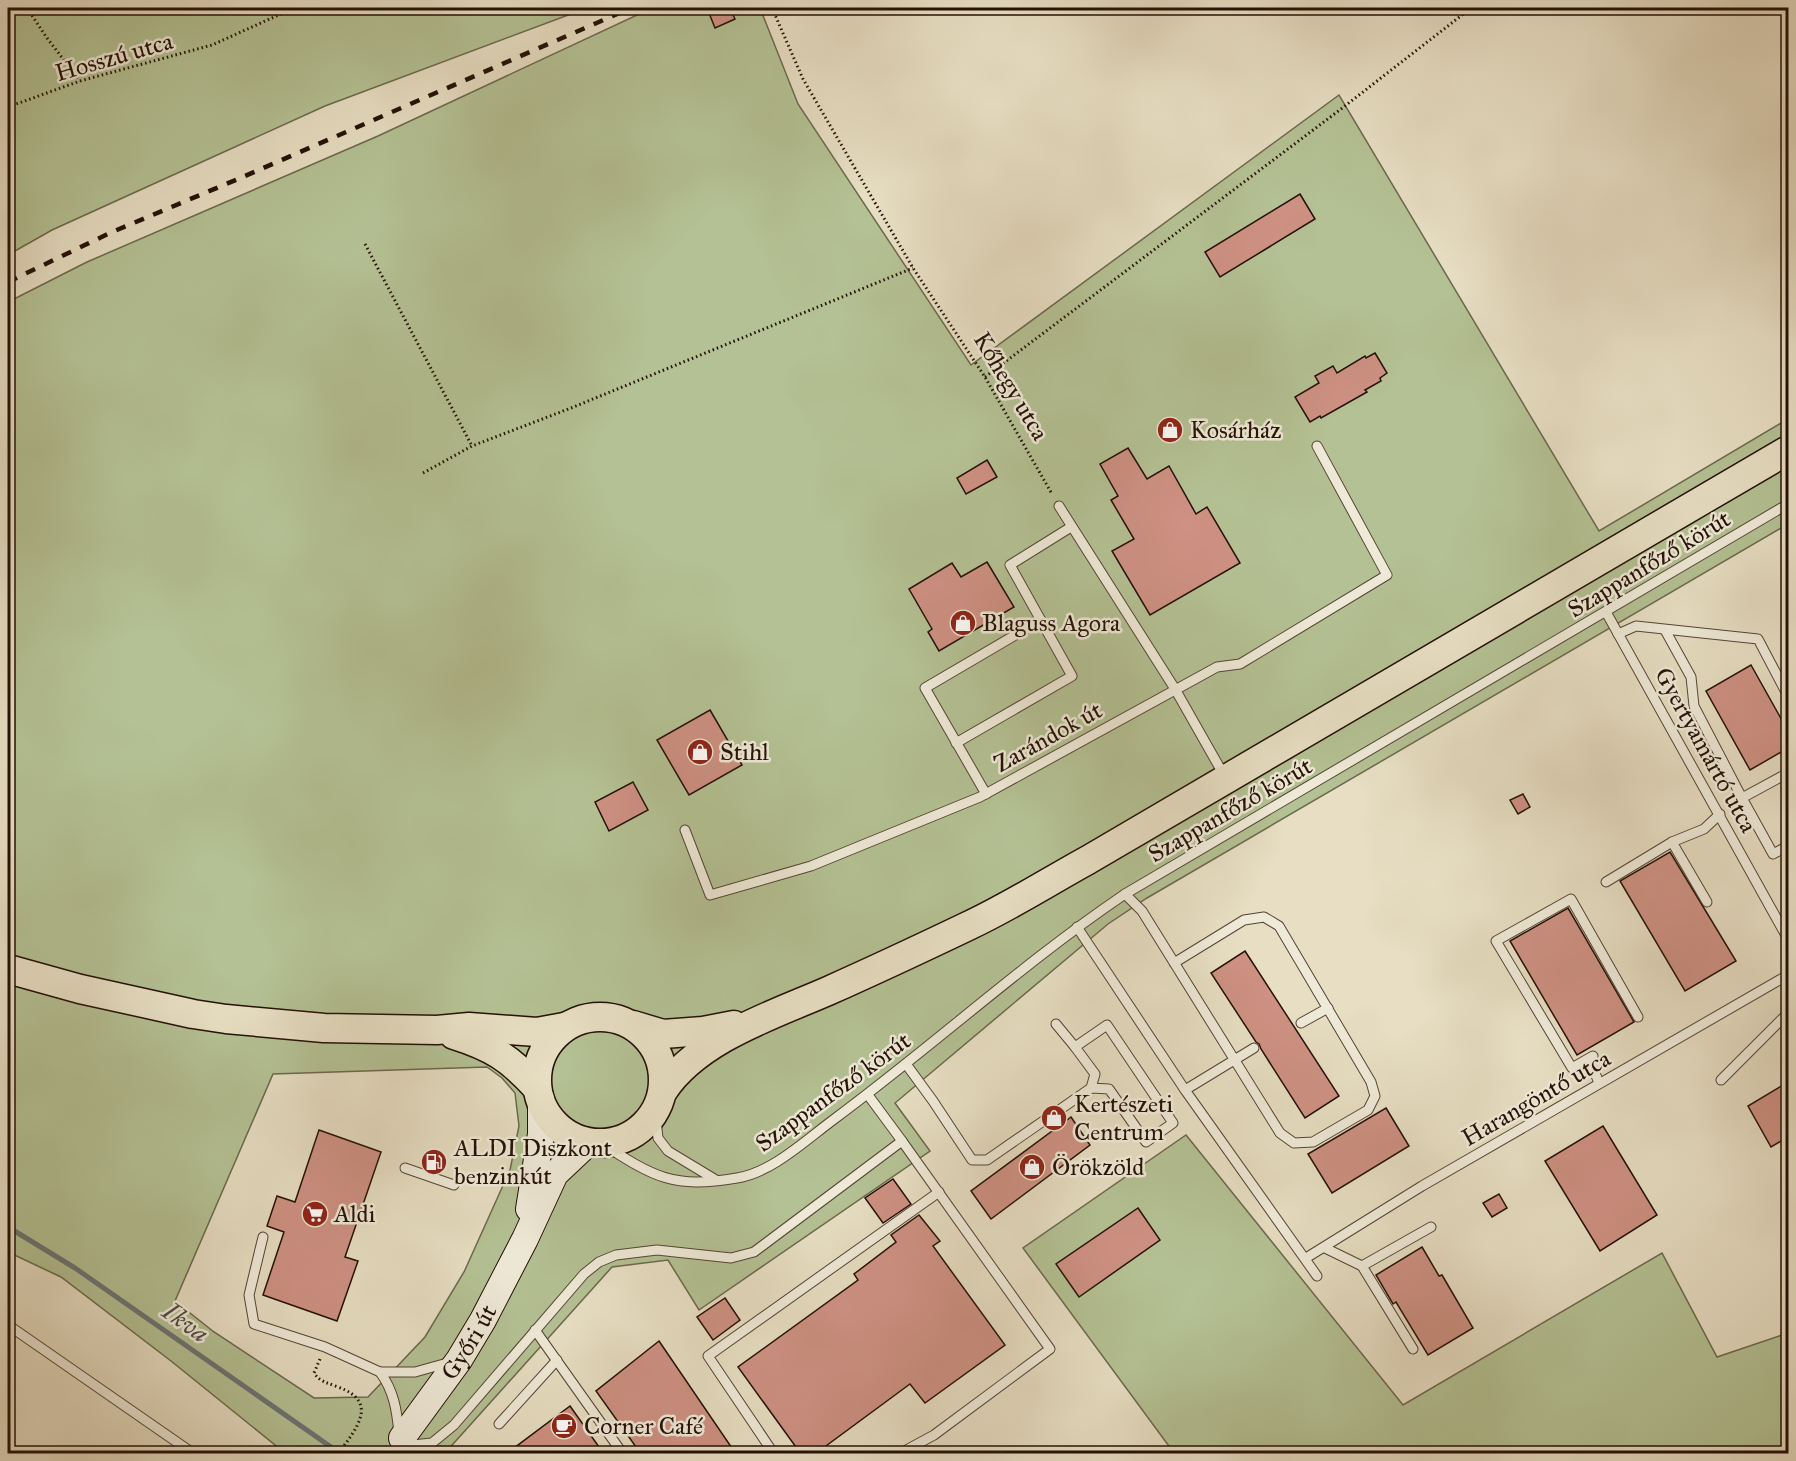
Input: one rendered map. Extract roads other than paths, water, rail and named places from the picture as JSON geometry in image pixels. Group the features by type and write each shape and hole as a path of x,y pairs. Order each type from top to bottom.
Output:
{"main road":[{"path":"437,1030 472,1040 497,1052 518,1067 539,1094 552,1121 575,1139 595,1143 619,1141 645,1124 671,1077 691,1060 754,1021 825,992 972,925 1788,450"},
{"path":"8,969 80,989 193,1014 324,1028 437,1030 469,1027 537,1032 564,1027 581,1020 603,1018 663,1034 703,1031 754,1021"},
{"path":"633,1025 646,1036 654,1047 663,1075 659,1101"},
{"path":"539,1094 538,1071 541,1057 549,1042 564,1027"},
{"name":"Győri út","path":"525,1239 541,1134 539,1094"},
{"name":"Győri út","path":"396,1446 459,1360 483,1320 525,1239 555,1174 595,1143"}],"lane":[{"name":"Zarándok út","path":"685,830 710,895 811,866 986,794 1217,667 1240,664 1387,575 1317,446"},
{"name":"Szappanfőző körút","path":"595,1143 641,1169 687,1183 739,1178 773,1164 868,1095 1077,927 1125,894 1788,504"},
{"path":"1059,506 1175,689 1226,779"},
{"path":"956,743 1072,676 1010,565 1071,527"},
{"name":"Gyertyamártó utca","path":"1606,612 1788,939"},
{"path":"986,794 925,688 1041,620"},
{"path":"1618,634 1636,626 1758,639 1788,696"},
{"path":"1665,630 1691,677 1694,706 1773,854 1788,846"},
{"path":"1742,798 1788,773"},
{"path":"1606,882 1672,842 1704,830 1720,814"},
{"path":"1672,842 1707,902"},
{"path":"1125,894 1142,911 1174,963 1234,1059 1281,1133 1294,1143 1314,1142 1368,1110 1375,1096 1371,1082 1279,926 1264,917 1244,920 1174,963"},
{"path":"1599,1083 1589,1059 1572,1068 1496,941 1570,899 1638,1017"},
{"path":"1077,927 1185,1090 1317,1276"},
{"name":"Harangöntő utca","path":"1306,1258 1422,1186 1788,975"},
{"path":"1301,1023 1328,1008"},
{"path":"1721,1080 1788,1013"},
{"path":"1056,1024 1095,1074 1091,1088"},
{"path":"906,1064 972,1160 987,1160 1091,1088 1109,1089 1146,1142 1173,1123 1107,1025 1074,1047"},
{"path":"1185,1090 1254,1048"},
{"path":"868,1095 1050,1349 934,1434 899,1454"},
{"path":"659,1101 658,1138 668,1151 716,1180"},
{"path":"380,1372 390,1385 397,1413 396,1446 432,1443 454,1425 584,1274 599,1262 616,1255 657,1250 731,1258 754,1252 902,1141"},
{"path":"405,1168 454,1185"},
{"path":"774,1454 704,1359 939,1192"},
{"path":"1362,1266 1431,1227"},
{"path":"263,1237 249,1295 254,1324 325,1347 380,1372 415,1372 459,1360"},
{"path":"1324,1248 1362,1266 1413,1349"},
{"path":"8,1325 188,1452"},
{"path":"536,1330 623,1454"},
{"path":"499,1424 556,1360"}],"waterway":[{"name":"Ikva","path":"8,1227 75,1268 341,1454"}],"railway":[{"path":"8,282 112,232 631,8"}],"place":[{"name":"Kosárház","path":"1170,430"},
{"name":"Blaguss Agora","path":"963,623"},
{"name":"Stihl","path":"700,752"},
{"name":"Kertészeti Centrum","path":"1054,1118"},
{"name":"ALDI Diszkont benzinkút","path":"434,1162"},
{"name":"Örökzöld","path":"1032,1167"},
{"name":"Aldi","path":"315,1214"},
{"name":"Corner Café","path":"564,1426"}]}
